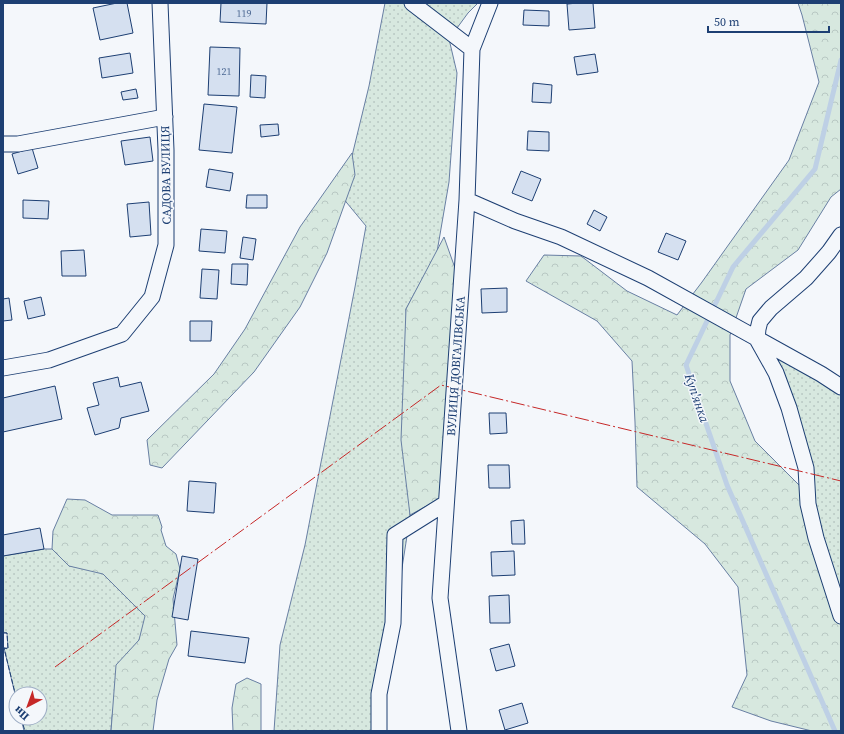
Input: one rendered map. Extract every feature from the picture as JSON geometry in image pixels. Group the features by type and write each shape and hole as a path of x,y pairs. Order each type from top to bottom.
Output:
{"street":[{"name":"САДОВА ВУЛИЦЯ","path":"3,368 49,360 122,334 152,297 166,246 166,150 160,3"},
{"path":"412,3 472,50"},
{"name":"ВУЛИЦЯ ДОВГАЛІВСЬКА","path":"459,731 440,598 467,200 472,50 490,3"},
{"path":"3,144 18,144 165,117"},
{"path":"467,200 515,221 562,237 648,278 821,374 841,387"},
{"path":"841,235 829,252 806,278 771,308 760,322 757,339 776,373 789,408 806,468 808,504 816,538 841,616"},
{"path":"379,731 379,694 393,623 395,535 446,503"}],"green space":[{"path":"385,3 478,3 468,13 449,39 457,73 449,182 437,252 406,309 410,515 406,542 373,731 274,731 280,645 305,545 366,226 342,197 369,86"},
{"path":"798,3 841,3 841,189 831,197 798,250 746,289 730,335 730,381 755,441 808,494 841,615 841,731 812,731 771,721 732,707 747,675 738,587 705,544 637,487 632,361 597,321 526,281 544,255 581,256 627,291 677,315 789,160 819,82"},
{"path":"352,153 355,175 327,253 300,307 254,372 162,468 150,465 147,440 214,374 245,329 300,227"},
{"path":"444,237 455,268 443,497 410,515 401,440 406,309"},
{"path":"757,339 841,387 841,615 798,441"},
{"path":"67,499 85,500 112,515 158,515 166,546 176,554 180,569 173,599 177,645 169,659 157,700 153,731 111,731 116,665 139,640 145,616 103,574 69,566 52,549 53,531"},
{"path":"52,549 69,566 106,571 131,594 147,619 139,640 120,664 111,731 24,731 23,726 48,726 48,686 13,686 4,648 8,648 7,633 3,632 3,556"},
{"path":"247,678 261,684 261,731 233,731 232,708 236,684"}],"building":[{"path":"117,3 127,3 133,33 100,40 93,8"},
{"path":"221,3 267,3 266,24 220,22"},
{"path":"593,3 595,28 569,30 567,4"},
{"path":"524,10 549,11 549,26 523,25"},
{"path":"210,47 240,48 239,96 208,95"},
{"path":"130,53 133,73 102,78 99,58"},
{"path":"595,54 598,72 577,75 574,57"},
{"path":"251,75 266,76 265,98 250,97"},
{"path":"533,83 552,85 551,103 532,102"},
{"path":"136,89 138,98 123,100 121,92"},
{"path":"204,104 237,107 232,153 199,150"},
{"path":"278,124 279,135 261,137 260,125"},
{"path":"528,131 549,132 549,151 527,150"},
{"path":"150,137 153,161 125,165 121,141"},
{"path":"32,148 38,168 18,174 12,154"},
{"path":"209,169 233,173 230,191 206,187"},
{"path":"521,171 541,179 532,201 512,193"},
{"path":"247,195 267,195 267,208 246,208"},
{"path":"23,200 49,201 48,219 23,218"},
{"path":"149,202 151,235 130,237 127,204"},
{"path":"594,210 607,217 600,231 587,224"},
{"path":"201,229 227,231 225,253 199,251"},
{"path":"666,233 686,241 678,260 658,252"},
{"path":"243,237 256,239 253,260 240,258"},
{"path":"84,250 86,276 62,276 61,251"},
{"path":"232,264 248,264 247,285 231,284"},
{"path":"202,269 219,270 217,299 200,298"},
{"path":"507,288 507,312 482,313 481,289"},
{"path":"41,297 45,315 28,319 24,301"},
{"path":"9,298 12,320 3,321 3,299"},
{"path":"190,321 212,321 211,341 190,341"},
{"path":"118,377 120,387 141,382 149,411 121,418 119,428 95,435 87,408 99,405 93,383"},
{"path":"55,386 62,419 3,432 3,398"},
{"path":"489,413 506,413 507,433 490,434"},
{"path":"488,465 509,465 510,488 489,488"},
{"path":"189,481 216,483 214,513 187,511"},
{"path":"524,520 525,544 512,544 511,521"},
{"path":"40,528 44,549 3,556 3,535"},
{"path":"514,551 515,575 492,576 491,552"},
{"path":"182,556 198,559 188,620 172,617"},
{"path":"509,595 510,623 490,623 489,596"},
{"path":"191,631 249,638 245,663 188,656"},
{"path":"509,644 515,666 496,671 490,649"},
{"path":"522,703 528,723 505,730 499,710"}],"waterway":[{"name":"Куп'янка","path":"835,731 727,485 686,365 733,267 815,169 841,60"}],"fence":[{"path":"3,633 7,633 8,649 4,648 13,686"},
{"path":"23,726 25,731"}],"power":[{"path":"55,667 441,385 841,481"}]}
